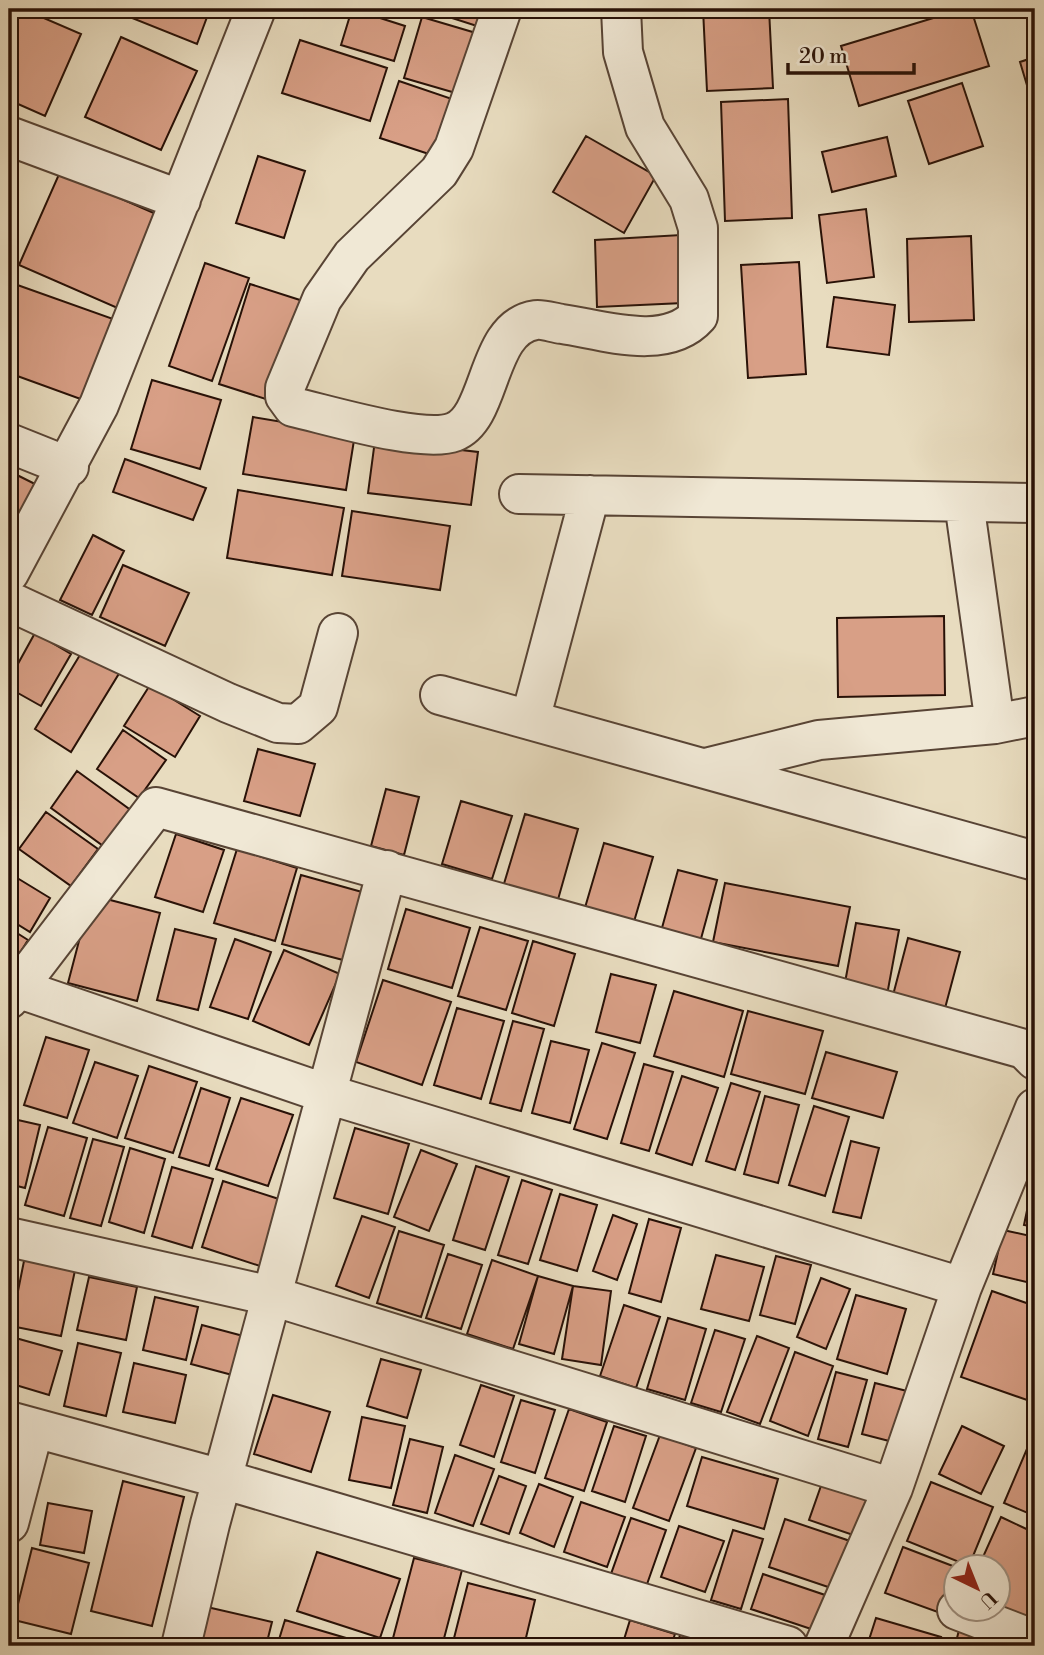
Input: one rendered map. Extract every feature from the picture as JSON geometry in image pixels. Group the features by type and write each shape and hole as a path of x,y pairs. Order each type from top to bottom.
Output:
{"street":[{"path":"9,573 69,467 99,405 256,9"},
{"path":"502,9 454,148 439,172 352,256 322,299 285,388 287,402 293,407 428,436 456,431 472,415 505,341 517,329 535,320 640,335 667,336 688,328 698,316 698,228 689,199 645,127 623,52 621,9"},
{"path":"9,136 181,200"},
{"path":"9,443 69,467"},
{"path":"519,494 1035,503"},
{"path":"530,720 590,495"},
{"path":"964,502 995,724"},
{"path":"9,601 278,723 298,724 318,707 338,633"},
{"path":"440,695 1035,861"},
{"path":"704,768 819,740 995,724 1035,716"},
{"path":"962,1287 327,1094 13,994 156,807 1024,1049 1035,1060"},
{"path":"181,1646 222,1479 387,870"},
{"path":"824,1646 893,1488 962,1287 1035,1108"},
{"path":"9,1237 272,1296 893,1488"},
{"path":"9,1523 22,1424 222,1479 788,1646"},
{"path":"994,1624 1035,1640"}],"building":[{"path":"9,9 23,9 81,34 45,116 9,100"},
{"path":"136,9 210,9 197,44 132,18"},
{"path":"352,9 405,26 394,61 341,45"},
{"path":"424,9 486,9 480,27"},
{"path":"703,9 769,9 773,88 707,91"},
{"path":"963,9 971,9 989,66 859,106 841,46"},
{"path":"422,17 476,33 459,94 404,78"},
{"path":"121,37 197,71 161,150 85,117"},
{"path":"300,40 387,68 370,121 282,93"},
{"path":"1035,57 1035,112 1020,62"},
{"path":"399,81 458,101 438,157 380,138"},
{"path":"962,83 983,146 929,164 908,101"},
{"path":"788,99 792,218 725,221 721,102"},
{"path":"586,136 656,176 624,233 553,192"},
{"path":"887,137 896,176 832,192 822,152"},
{"path":"258,156 305,171 284,238 236,223"},
{"path":"60,172 163,217 122,310 19,265"},
{"path":"866,209 874,277 827,283 819,215"},
{"path":"681,235 683,303 597,307 595,240"},
{"path":"971,236 974,320 909,322 907,239"},
{"path":"799,262 806,374 748,378 741,265"},
{"path":"205,263 249,278 212,381 169,366"},
{"path":"9,282 116,320 86,401 9,373"},
{"path":"250,284 303,301 272,401 219,384"},
{"path":"834,297 895,305 889,355 827,347"},
{"path":"152,380 221,400 200,469 131,449"},
{"path":"253,417 355,434 346,490 243,474"},
{"path":"375,440 478,452 471,505 368,493"},
{"path":"125,459 206,488 193,520 113,492"},
{"path":"9,471 35,484 9,539"},
{"path":"238,490 344,508 332,575 227,558"},
{"path":"352,511 450,526 440,590 342,576"},
{"path":"93,535 124,551 92,615 60,600"},
{"path":"123,565 189,593 165,646 100,617"},
{"path":"944,616 945,695 838,697 837,618"},
{"path":"1035,618 1035,659 1029,619"},
{"path":"35,633 71,654 41,706 9,688 9,680"},
{"path":"86,645 123,667 71,752 35,729"},
{"path":"150,685 200,716 175,757 124,726"},
{"path":"123,730 166,760 139,798 97,769"},
{"path":"258,749 315,764 300,816 244,801"},
{"path":"77,771 132,811 106,848 51,808"},
{"path":"386,789 419,797 404,855 371,846"},
{"path":"461,801 512,816 492,879 442,864"},
{"path":"46,812 98,849 71,886 19,849"},
{"path":"525,814 578,829 557,903 503,887"},
{"path":"176,834 224,850 203,912 155,897"},
{"path":"604,843 653,857 633,925 584,911"},
{"path":"237,849 297,868 275,941 214,923"},
{"path":"678,870 717,880 699,946 660,935"},
{"path":"9,873 50,898 30,932 9,919"},
{"path":"301,875 362,892 343,960 282,944"},
{"path":"725,883 850,907 838,966 713,942"},
{"path":"91,895 160,913 137,1001 68,983"},
{"path":"406,909 470,928 452,988 388,969"},
{"path":"856,923 899,930 887,995 844,988"},
{"path":"480,927 528,941 506,1010 458,996"},
{"path":"9,928 28,940 9,971"},
{"path":"175,929 216,939 198,1010 157,1000"},
{"path":"908,938 960,952 944,1012 892,999"},
{"path":"235,939 271,952 248,1019 210,1007"},
{"path":"533,941 575,954 554,1026 512,1013"},
{"path":"284,950 340,974 309,1045 253,1021"},
{"path":"611,974 656,985 640,1043 596,1032"},
{"path":"383,980 451,1002 422,1085 356,1062"},
{"path":"674,991 743,1011 724,1077 654,1056"},
{"path":"457,1008 504,1021 481,1099 434,1085"},
{"path":"748,1011 823,1031 805,1094 731,1074"},
{"path":"513,1021 544,1029 521,1111 490,1103"},
{"path":"46,1037 89,1050 67,1118 24,1105"},
{"path":"551,1041 589,1050 570,1123 532,1113"},
{"path":"602,1043 635,1053 607,1139 574,1129"},
{"path":"826,1052 897,1072 883,1118 812,1098"},
{"path":"95,1062 138,1076 117,1138 73,1123"},
{"path":"644,1064 673,1072 649,1151 621,1143"},
{"path":"149,1066 197,1082 173,1153 125,1138"},
{"path":"682,1076 718,1088 692,1165 656,1153"},
{"path":"731,1083 760,1092 735,1170 706,1161"},
{"path":"201,1088 230,1098 209,1166 179,1157"},
{"path":"765,1096 799,1105 778,1183 744,1174"},
{"path":"241,1098 293,1115 268,1186 216,1169"},
{"path":"814,1106 849,1117 825,1196 789,1185"},
{"path":"9,1118 40,1125 25,1188 9,1184"},
{"path":"48,1127 87,1138 64,1216 25,1205"},
{"path":"355,1128 409,1144 388,1214 334,1198"},
{"path":"93,1139 124,1147 101,1226 70,1218"},
{"path":"851,1141 879,1148 861,1218 833,1212"},
{"path":"130,1148 165,1159 144,1233 109,1222"},
{"path":"421,1150 457,1164 429,1231 394,1217"},
{"path":"476,1166 509,1177 485,1250 453,1240"},
{"path":"172,1167 213,1179 192,1248 152,1236"},
{"path":"1035,1172 1035,1227 1024,1225"},
{"path":"522,1180 552,1190 528,1264 498,1255"},
{"path":"223,1181 285,1201 263,1267 202,1247"},
{"path":"560,1194 597,1205 577,1271 540,1260"},
{"path":"613,1215 637,1224 617,1280 593,1271"},
{"path":"362,1216 395,1227 369,1298 336,1286"},
{"path":"649,1219 681,1228 661,1302 629,1293"},
{"path":"1003,1230 1035,1237 1035,1284 993,1274"},
{"path":"399,1231 444,1245 421,1317 377,1303"},
{"path":"26,1251 77,1261 61,1336 11,1326"},
{"path":"9,1253 19,1256 9,1296"},
{"path":"448,1254 482,1265 461,1329 426,1318"},
{"path":"716,1255 764,1267 749,1321 701,1309"},
{"path":"776,1256 811,1265 795,1324 760,1315"},
{"path":"492,1260 538,1276 513,1349 467,1334"},
{"path":"538,1276 573,1286 554,1354 519,1344"},
{"path":"89,1277 137,1287 126,1340 77,1330"},
{"path":"821,1278 850,1289 826,1349 797,1337"},
{"path":"573,1286 611,1291 601,1365 562,1359"},
{"path":"992,1291 1035,1306 1035,1376 1027,1400 961,1377"},
{"path":"856,1295 906,1309 887,1374 837,1359"},
{"path":"155,1297 198,1307 186,1360 143,1350"},
{"path":"624,1305 660,1317 636,1388 600,1376"},
{"path":"668,1318 706,1329 685,1400 647,1389"},
{"path":"202,1325 247,1337 236,1376 191,1364"},
{"path":"715,1330 745,1339 721,1412 691,1403"},
{"path":"757,1336 789,1348 760,1424 727,1412"},
{"path":"12,1337 62,1351 49,1395 9,1383 9,1350"},
{"path":"78,1343 121,1353 106,1416 64,1406"},
{"path":"795,1352 833,1366 808,1436 770,1421"},
{"path":"381,1359 421,1370 407,1418 367,1406"},
{"path":"134,1363 186,1375 175,1423 123,1412"},
{"path":"836,1372 867,1380 848,1447 818,1439"},
{"path":"875,1383 907,1391 893,1442 862,1434"},
{"path":"481,1385 514,1396 494,1457 460,1445"},
{"path":"273,1395 330,1412 311,1472 254,1454"},
{"path":"521,1400 555,1410 535,1473 501,1462"},
{"path":"569,1409 607,1422 584,1491 545,1478"},
{"path":"362,1417 405,1426 391,1488 349,1480"},
{"path":"614,1426 646,1436 625,1502 592,1491"},
{"path":"962,1426 1004,1446 981,1494 939,1474"},
{"path":"1035,1430 1035,1516 1004,1503"},
{"path":"660,1435 696,1448 669,1521 633,1508"},
{"path":"410,1439 443,1447 427,1513 393,1505"},
{"path":"455,1455 494,1469 473,1526 435,1513"},
{"path":"702,1457 778,1479 764,1529 687,1506"},
{"path":"499,1476 526,1486 509,1534 481,1524"},
{"path":"123,1481 184,1497 152,1626 91,1611"},
{"path":"931,1482 993,1507 974,1554 942,1555 907,1541"},
{"path":"822,1483 874,1501 862,1538 809,1520"},
{"path":"539,1484 573,1497 554,1547 520,1533"},
{"path":"581,1502 625,1517 607,1567 564,1552"},
{"path":"48,1503 92,1511 84,1553 40,1545"},
{"path":"1001,1517 1035,1533 1035,1622 1012,1612 1012,1554 984,1554"},
{"path":"631,1518 666,1530 646,1587 611,1574"},
{"path":"785,1519 850,1541 834,1589 769,1567"},
{"path":"679,1526 724,1541 705,1592 661,1577"},
{"path":"733,1530 763,1539 741,1609 711,1600"},
{"path":"903,1547 942,1562 942,1614 885,1593"},
{"path":"32,1548 89,1563 71,1634 14,1620"},
{"path":"317,1552 400,1579 380,1638 297,1611"},
{"path":"414,1558 462,1570 442,1646 409,1646 392,1642"},
{"path":"763,1574 828,1596 817,1631 751,1609"},
{"path":"468,1583 535,1600 524,1646 452,1646"},
{"path":"207,1607 272,1622 266,1646 198,1646"},
{"path":"876,1618 941,1637 938,1646 867,1646"},
{"path":"285,1620 363,1643 362,1646 277,1646"},
{"path":"630,1620 675,1634 671,1646 622,1646"},
{"path":"960,1624 966,1624 1024,1646 955,1646"},
{"path":"680,1635 723,1645 723,1646 677,1646"}]}
